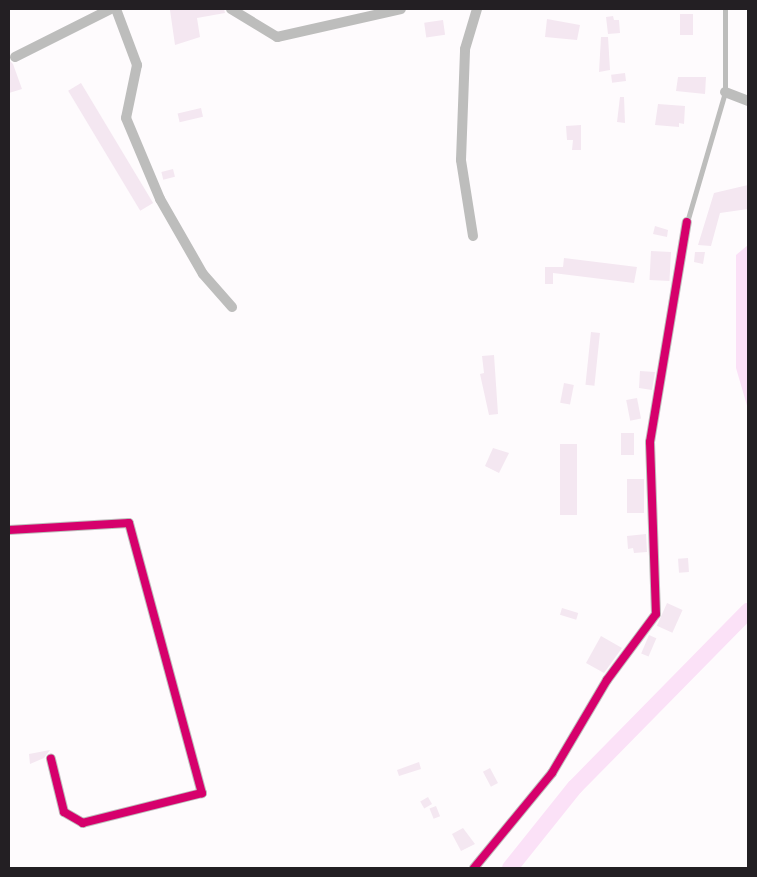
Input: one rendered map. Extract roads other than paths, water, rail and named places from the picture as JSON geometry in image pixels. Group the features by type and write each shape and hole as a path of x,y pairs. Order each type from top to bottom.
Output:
{"street":[{"path":"15,57 111,9"},
{"path":"116,9 137,65 126,118 160,199 203,274 232,307"},
{"path":"231,9 277,37 401,9"},
{"path":"473,236 461,160 465,50 477,9"},
{"path":"725,92 748,101"},
{"path":"474,868 552,773 607,680 656,614 650,442 687,222"},
{"path":"9,530 129,523 202,793 83,822 64,812 52,759"}],"lane":[{"path":"687,222 725,92 725,9"}],"waterway":[{"path":"510,868 575,787 748,611"}]}
